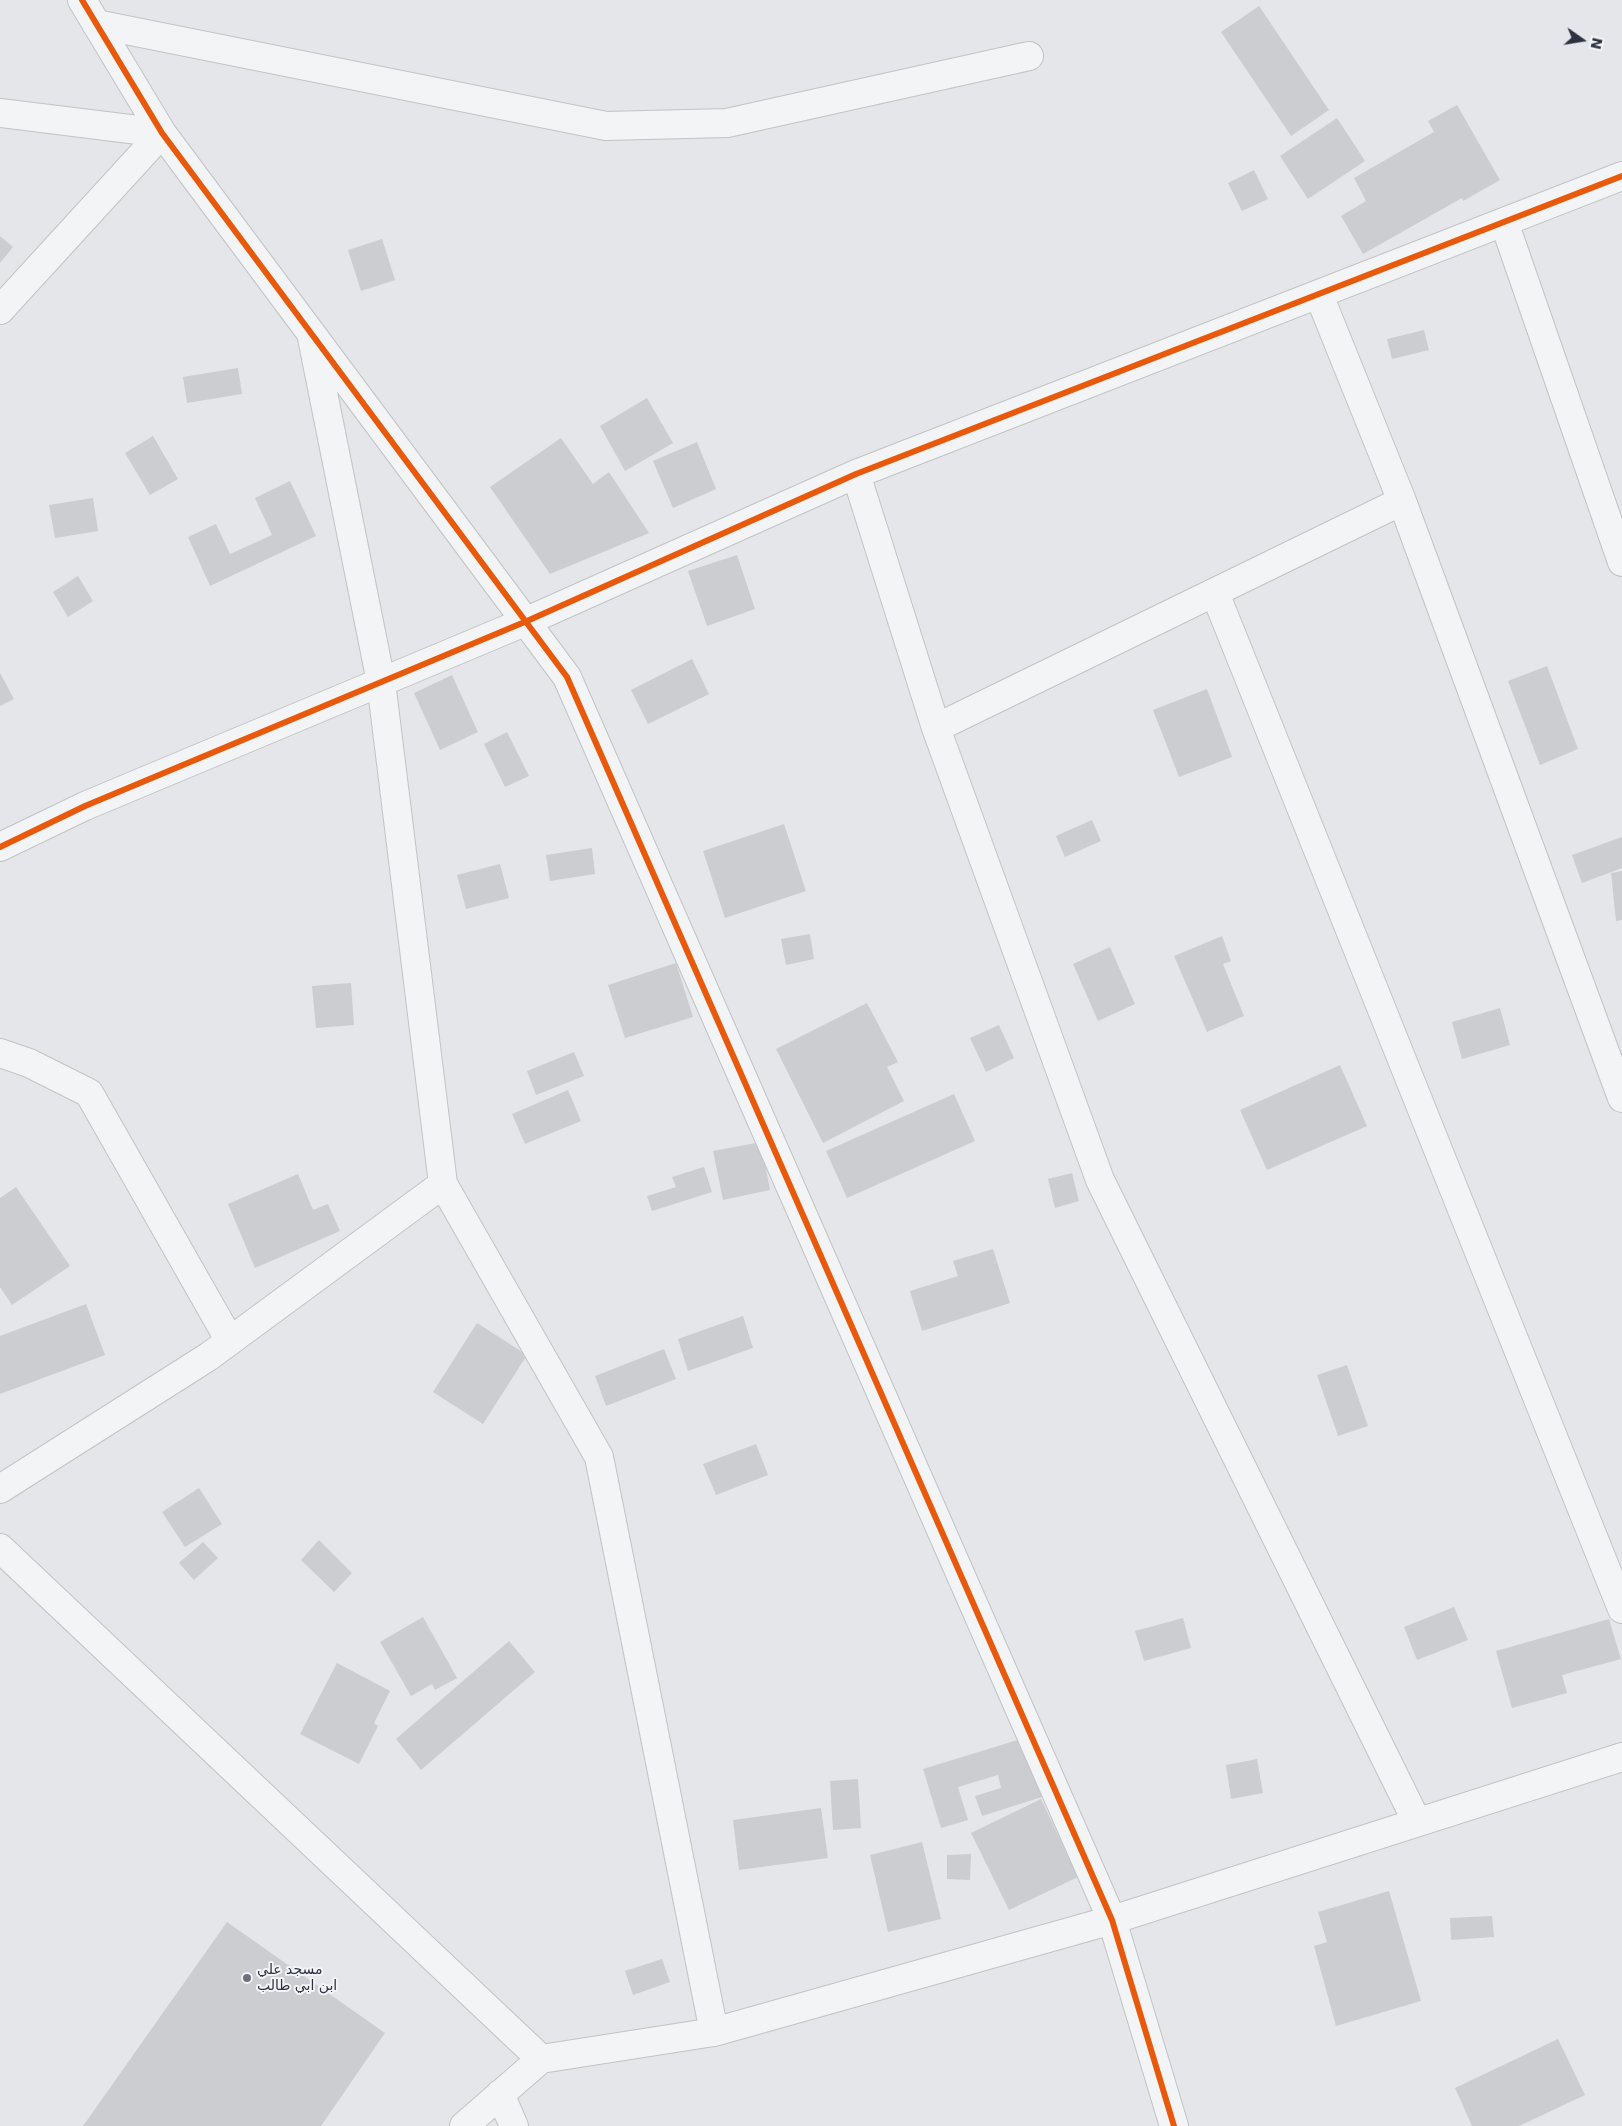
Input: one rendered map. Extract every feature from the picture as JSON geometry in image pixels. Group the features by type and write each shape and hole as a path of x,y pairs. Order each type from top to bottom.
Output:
{"street":[{"path":"82,0 162,132 527,620 567,677 1112,1920 1174,2126"},
{"path":"96,24 606,126 727,123 1029,56"},
{"path":"0,113 162,132"},
{"path":"0,310 162,132"},
{"path":"0,846 85,806 527,620 856,474 1622,176"},
{"path":"1504,222 1622,562"},
{"path":"1319,295 1402,501 1622,1098"},
{"path":"311,332 381,682 443,1184 599,1456 714,2032"},
{"path":"856,474 936,728 1100,1180 1417,1822"},
{"path":"936,728 1402,501"},
{"path":"1215,593 1622,1610"},
{"path":"0,1053 29,1063 89,1093 230,1341"},
{"path":"0,1490 208,1357 443,1184"},
{"path":"0,1548 541,2059"},
{"path":"464,2126 541,2059 714,2032 1112,1920 1622,1756"},
{"path":"500,2094 514,2126"}],"building":[{"path":"1259,6 1329,110 1291,136 1221,32"},
{"path":"1457,105 1500,180 1463,201 1462,198 1363,254 1341,216 1366,201 1354,178 1434,132 1428,121"},
{"path":"1337,118 1365,161 1308,199 1280,156"},
{"path":"1254,170 1268,199 1242,211 1228,183"},
{"path":"0,236 13,247 0,263"},
{"path":"382,239 395,280 361,291 348,250"},
{"path":"1424,330 1429,350 1392,359 1387,339"},
{"path":"238,368 242,394 187,403 183,377"},
{"path":"647,398 673,443 625,471 600,426"},
{"path":"153,436 178,479 150,495 125,453"},
{"path":"561,438 593,484 609,472 649,533 550,574 490,487"},
{"path":"697,442 716,489 673,508 653,461"},
{"path":"290,481 316,536 210,586 188,537 216,524 230,554 272,535 255,498"},
{"path":"93,498 98,531 55,538 49,505"},
{"path":"737,555 755,609 707,626 688,571"},
{"path":"78,576 93,601 68,617 53,592"},
{"path":"692,659 709,694 648,724 631,690"},
{"path":"1547,666 1578,749 1540,765 1508,681"},
{"path":"0,673 14,699 0,706"},
{"path":"452,675 478,732 440,750 414,693"},
{"path":"1207,689 1232,757 1179,777 1153,710"},
{"path":"507,732 529,776 505,787 484,744"},
{"path":"1092,820 1101,841 1065,857 1056,836"},
{"path":"784,824 806,891 725,918 703,851"},
{"path":"1622,837 1622,868 1582,883 1572,855"},
{"path":"592,848 595,874 550,881 546,855"},
{"path":"500,864 509,898 466,909 457,875"},
{"path":"1622,871 1622,920 1616,921 1611,873"},
{"path":"810,934 814,959 786,965 781,939"},
{"path":"1222,936 1231,961 1223,964 1244,1016 1207,1032 1174,956"},
{"path":"1110,947 1135,1004 1098,1021 1073,964"},
{"path":"676,963 693,1017 625,1038 608,985"},
{"path":"351,983 354,1025 316,1028 312,986"},
{"path":"867,1003 898,1062 887,1067 904,1101 823,1143 776,1049"},
{"path":"1500,1008 1510,1045 1462,1059 1452,1022"},
{"path":"999,1025 1014,1058 986,1072 970,1038"},
{"path":"574,1052 584,1076 536,1095 527,1071"},
{"path":"1340,1065 1367,1126 1267,1170 1240,1110"},
{"path":"568,1090 581,1121 525,1144 512,1114"},
{"path":"954,1094 975,1141 847,1198 826,1151"},
{"path":"761,1142 770,1190 723,1200 713,1151"},
{"path":"704,1167 712,1192 652,1211 647,1196 676,1187 672,1177"},
{"path":"1072,1173 1079,1201 1055,1208 1048,1179"},
{"path":"298,1174 313,1210 328,1204 340,1231 255,1268 228,1204"},
{"path":"16,1187 70,1266 12,1305 0,1287 0,1198"},
{"path":"993,1249 1010,1303 922,1331 910,1291 958,1276 953,1261"},
{"path":"86,1304 105,1355 0,1394 0,1336"},
{"path":"743,1316 753,1348 688,1371 678,1339"},
{"path":"477,1323 527,1355 483,1424 433,1392"},
{"path":"664,1349 676,1379 606,1406 595,1376"},
{"path":"1347,1365 1368,1426 1338,1436 1317,1375"},
{"path":"756,1444 768,1475 716,1495 703,1464"},
{"path":"199,1488 222,1524 185,1547 162,1512"},
{"path":"319,1540 352,1573 334,1592 301,1560"},
{"path":"203,1542 218,1558 194,1580 179,1563"},
{"path":"1454,1607 1468,1640 1417,1660 1404,1627"},
{"path":"423,1617 457,1678 435,1690 432,1684 411,1696 380,1642"},
{"path":"1183,1618 1191,1648 1144,1661 1135,1631"},
{"path":"1609,1619 1621,1659 1562,1675 1567,1693 1512,1708 1496,1651"},
{"path":"509,1641 535,1672 421,1770 396,1739"},
{"path":"337,1663 390,1691 374,1723 378,1726 359,1764 300,1734"},
{"path":"1024,1738 1042,1797 982,1816 975,1796 1001,1788 998,1775 958,1787 968,1820 941,1828 923,1769"},
{"path":"1257,1759 1263,1793 1231,1799 1226,1765"},
{"path":"858,1779 861,1828 833,1830 830,1781"},
{"path":"1041,1799 1078,1877 1009,1910 971,1833"},
{"path":"821,1808 828,1858 739,1870 733,1820"},
{"path":"922,1842 941,1919 888,1932 870,1855"},
{"path":"971,1854 970,1880 947,1879 947,1855"},
{"path":"1389,1891 1421,2001 1336,2026 1314,1946 1327,1942 1318,1912"},
{"path":"1492,1916 1494,1937 1451,1940 1450,1918"},
{"name":"مسجد علي ابن ابي طالب","path":"227,1922 385,2033 321,2126 83,2126"},
{"path":"662,1959 670,1982 633,1995 625,1971"},
{"path":"1558,2039 1585,2095 1519,2126 1472,2126 1455,2088"}],"cycle path":[{"path":"82,0 162,133 567,677 1112,1920 1174,2126"},
{"path":"0,847 85,806 527,621 856,474 1622,176"}],"place":[{"name":"مسجد علي ابن ابي طالب","path":"247,1978"}]}
